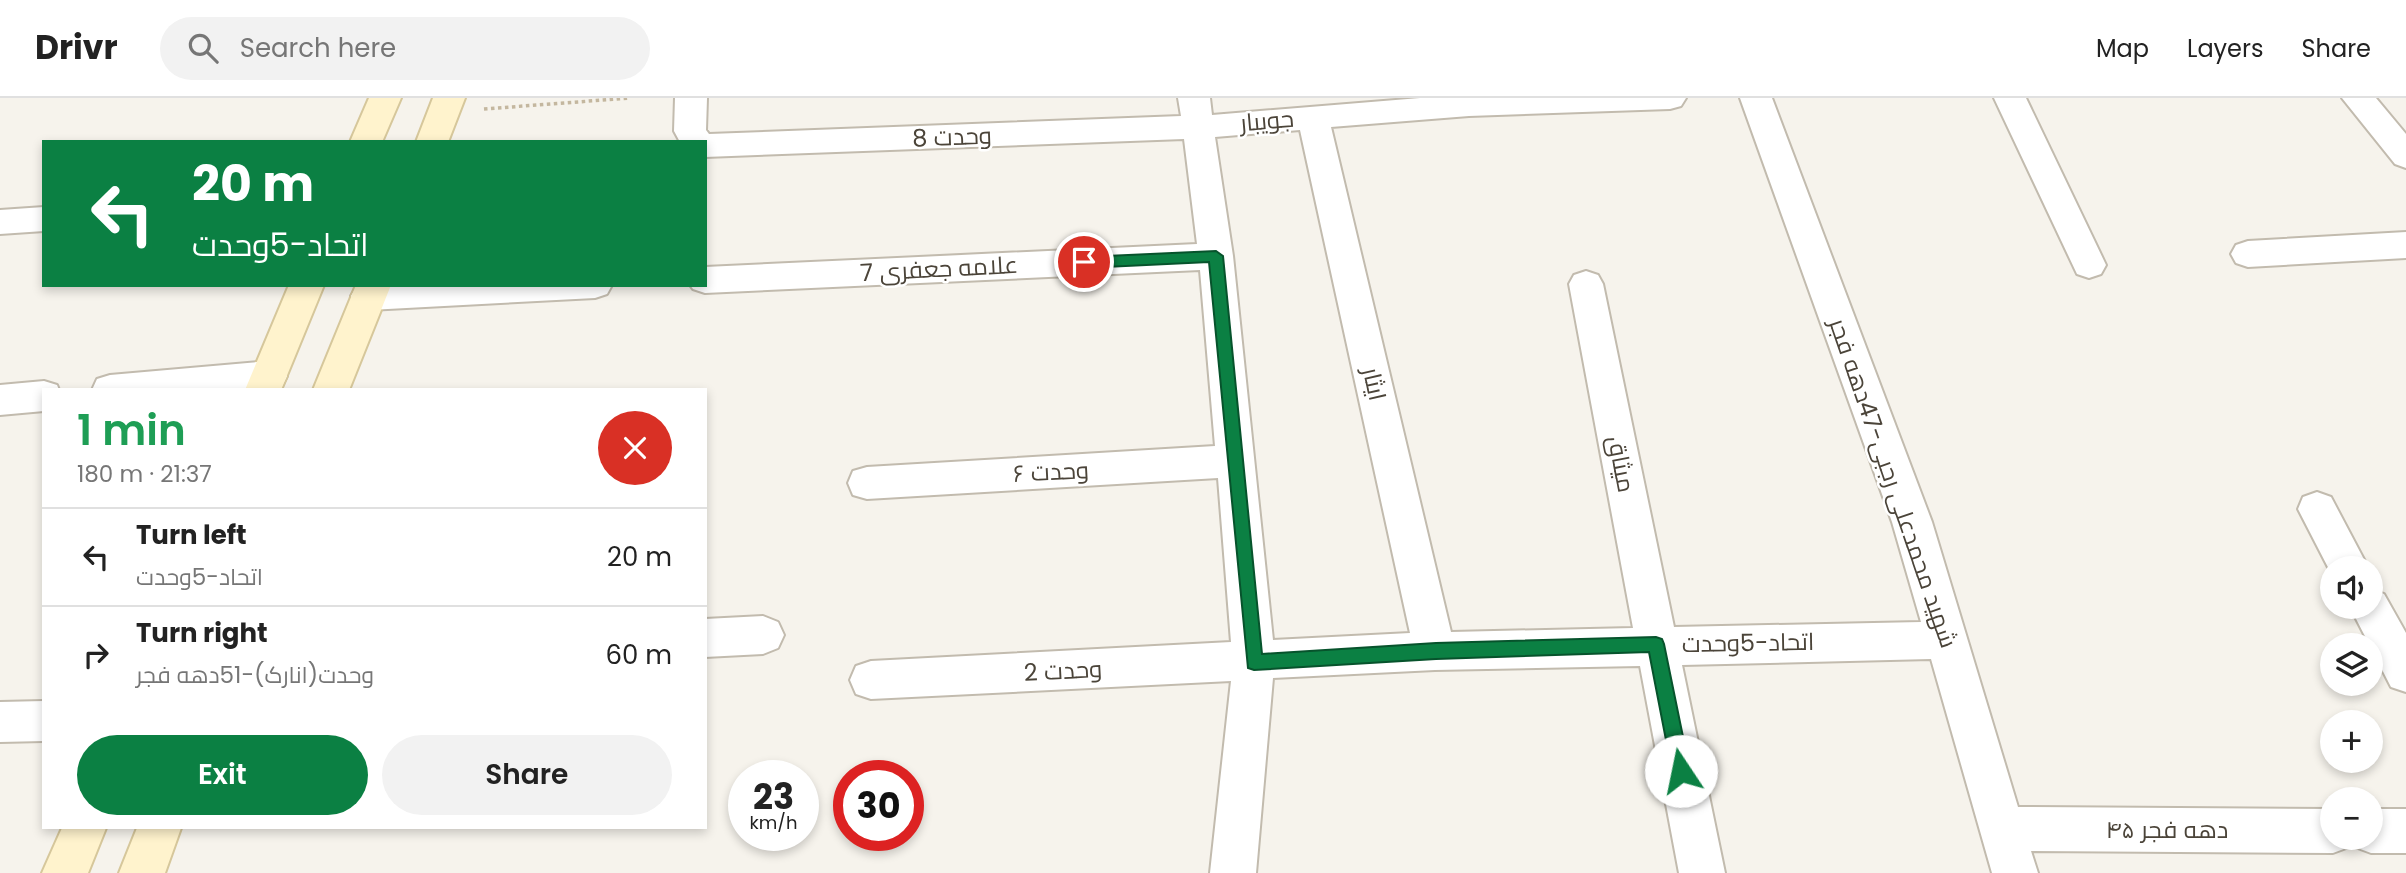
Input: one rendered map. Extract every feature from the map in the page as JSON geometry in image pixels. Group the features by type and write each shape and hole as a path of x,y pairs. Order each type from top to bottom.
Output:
{"main road":[{"path":"367,140 384,98"},
{"path":"433,140 446,105"},
{"path":"266,383 306,287"},
{"path":"332,388 371,291"},
{"path":"65,873 84,829"},
{"path":"142,873 159,829"}],"street":[{"path":"691,98 690,131 696,140"},
{"name":"جویبار","path":"1197,112 1313,118 1469,105 1670,98"},
{"name":"شهید محمدعلی رجبی-47دهه فجر","path":"1756,98 1912,522 2015,873"},
{"path":"2010,98 2089,265"},
{"path":"2358,98 2406,156"},
{"path":"1197,112 1216,256 1254,662 1233,873"},
{"name":"وحدت 8","path":"707,146 1197,112"},
{"name":"ایثار","path":"1313,118 1436,651"},
{"path":"0,222 42,219"},
{"path":"2248,254 2406,245"},
{"name":"علامه جعفری 7","path":"707,280 1216,256"},
{"name":"میثاق","path":"1586,284 1702,873"},
{"path":"371,291 520,287"},
{"path":"155,388 266,383"},
{"path":"0,400 42,396"},
{"name":"وحدت ۶","path":"867,483 1235,461"},
{"path":"2317,509 2342,556"},
{"path":"2377,619 2406,673"},
{"path":"707,638 762,635"},
{"name":"اتحاد-5وحدت","path":"1254,662 1436,651 1656,644 1947,640"},
{"name":"وحدت 2","path":"871,680 1254,662"},
{"path":"0,722 42,721"},
{"name":"دهه فجر ۴۵","path":"2002,829 2320,831"},
{"path":"2383,831 2406,831"}],"path":[{"path":"446,105 630,98"}],"route":[{"path":"1084,262 1216,256 1254,662 1436,651 1656,644 1681,771"}]}
